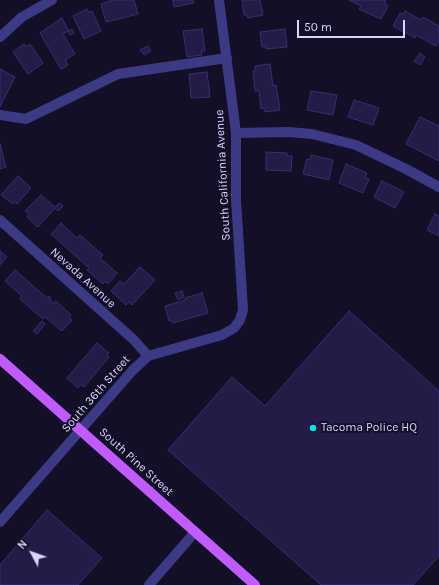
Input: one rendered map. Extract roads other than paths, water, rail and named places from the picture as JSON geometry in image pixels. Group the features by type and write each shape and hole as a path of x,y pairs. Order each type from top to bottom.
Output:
{"main road":[{"name":"South Pine Street","path":"0,359 255,585"}],"street":[{"path":"0,36 22,17 52,0"},
{"name":"South California Avenue","path":"219,0 236,133 236,200 243,310 238,325"},
{"path":"0,115 26,120 118,74 227,58"},
{"path":"236,133 300,133 356,145 439,187"},
{"name":"Nevada Avenue","path":"0,220 134,340 148,356"},
{"name":"South 36th Street","path":"0,522 132,371 148,356 222,336 238,325"},
{"path":"150,585 195,532"}],"place":[{"name":"Tacoma Police HQ","path":"313,428"}]}
